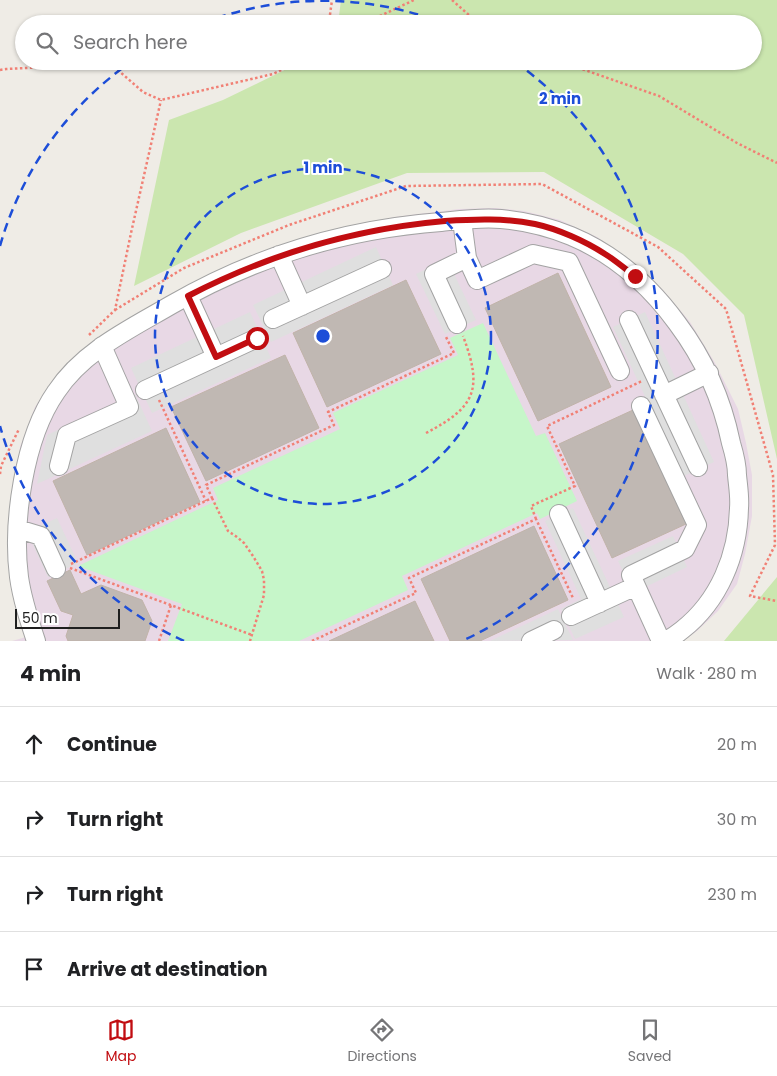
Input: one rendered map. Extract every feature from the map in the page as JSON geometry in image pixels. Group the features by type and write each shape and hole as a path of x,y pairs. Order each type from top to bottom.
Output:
{"street":[{"path":"36,641 23,600 19,577 18,553 20,504 29,451 45,408 56,390 85,360 102,346 188,296 215,282 279,255 350,235 424,223 500,219 536,224 571,236 604,253 635,276 663,304 688,336 709,373 727,422 737,468 739,509 735,546 723,579 706,607 682,631 666,641"},
{"path":"462,220 467,258 477,280 533,254 569,262 620,370"},
{"path":"279,255 302,306"},
{"path":"458,327 434,274 467,258"},
{"path":"273,319 382,269"},
{"path":"188,296 216,357"},
{"path":"629,320 698,467"},
{"path":"149,388 257,338"},
{"path":"59,466 67,435 129,406 102,346"},
{"path":"664,395 709,373"},
{"path":"641,406 697,525 685,549 631,574 661,641"},
{"path":"559,514 600,603"},
{"path":"18,529 40,536 56,569"},
{"path":"575,614 636,586"},
{"path":"531,641 554,630"}],"path":[{"path":"329,15 332,0"},
{"path":"382,15 414,0"},
{"path":"452,0 470,15"},
{"path":"0,70 15,68"},
{"path":"118,70 143,92 161,100 273,74 281,70"},
{"path":"585,70 659,96 737,143 777,162"},
{"path":"115,310 130,233 161,100"},
{"path":"87,337 115,310 184,268 289,225 406,186 542,184 658,247 726,309 773,475 775,545 750,596 777,601"},
{"path":"250,641 264,595 262,571 244,543 228,531 206,485 334,425 328,412 454,353 446,337 458,327 470,354 473,371 473,386 470,398 453,417 426,433"},
{"path":"575,614 530,506 575,486 547,426 655,375"},
{"path":"149,388 206,501"},
{"path":"0,474 0,466 22,422"},
{"path":"212,498 66,566 252,635"},
{"path":"312,641 416,593 409,578 536,519"},
{"path":"159,641 171,605"}],"shaded area":[{"path":"495,208 524,211 560,220 597,237 630,261 663,290 690,322 715,363 738,409 752,475 752,516 745,554 737,584 718,611 697,631 683,641 12,641 26,637 17,612 11,576 8,539 20,447 35,407 56,376 83,351 193,283 294,242 336,229 395,217 459,209"},
{"path":"376,247 393,285 271,342 253,305"},
{"path":"447,259 476,320 445,334 416,274"},
{"path":"250,312 271,358 152,413 131,368"},
{"path":"645,312 714,462 682,477 613,327"},
{"path":"135,394 152,431 37,484 47,435"},
{"path":"573,508 624,617 575,639 561,609 581,599 545,521"},
{"path":"57,518 78,563 48,577 27,532"},
{"path":"673,536 687,567 633,593 618,561"},
{"path":"558,609 573,640 490,641"}],"green space":[{"path":"341,0 777,0 777,459 744,315 683,254 544,172 407,173 241,233 134,286 169,120 223,100 285,70 762,70 762,15 339,15"},
{"path":"483,323 536,436 545,433 577,501 540,519 537,513 402,576 408,590 299,641 168,641 182,604 78,566 218,500 213,488 340,429 333,413 458,355 450,338"},
{"path":"777,577 777,641 724,641"}],"building":[{"path":"558,273 611,387 538,421 485,308"},
{"path":"406,280 441,354 327,407 293,333"},
{"path":"285,355 319,428 206,481 171,407"},
{"path":"633,410 686,524 612,558 559,444"},
{"path":"166,428 200,502 87,555 53,481"},
{"path":"534,526 568,600 480,641 450,641 421,579"},
{"path":"70,570 81,594 101,585 142,600 152,621 145,641 68,641 66,636 73,615 61,611 47,581"},
{"path":"415,601 434,641 329,641"}],"route":[{"path":"257,338 216,357 188,296 248,267 281,255 350,235 387,228 462,220 500,219 536,224 571,236 604,253 635,276"}]}
